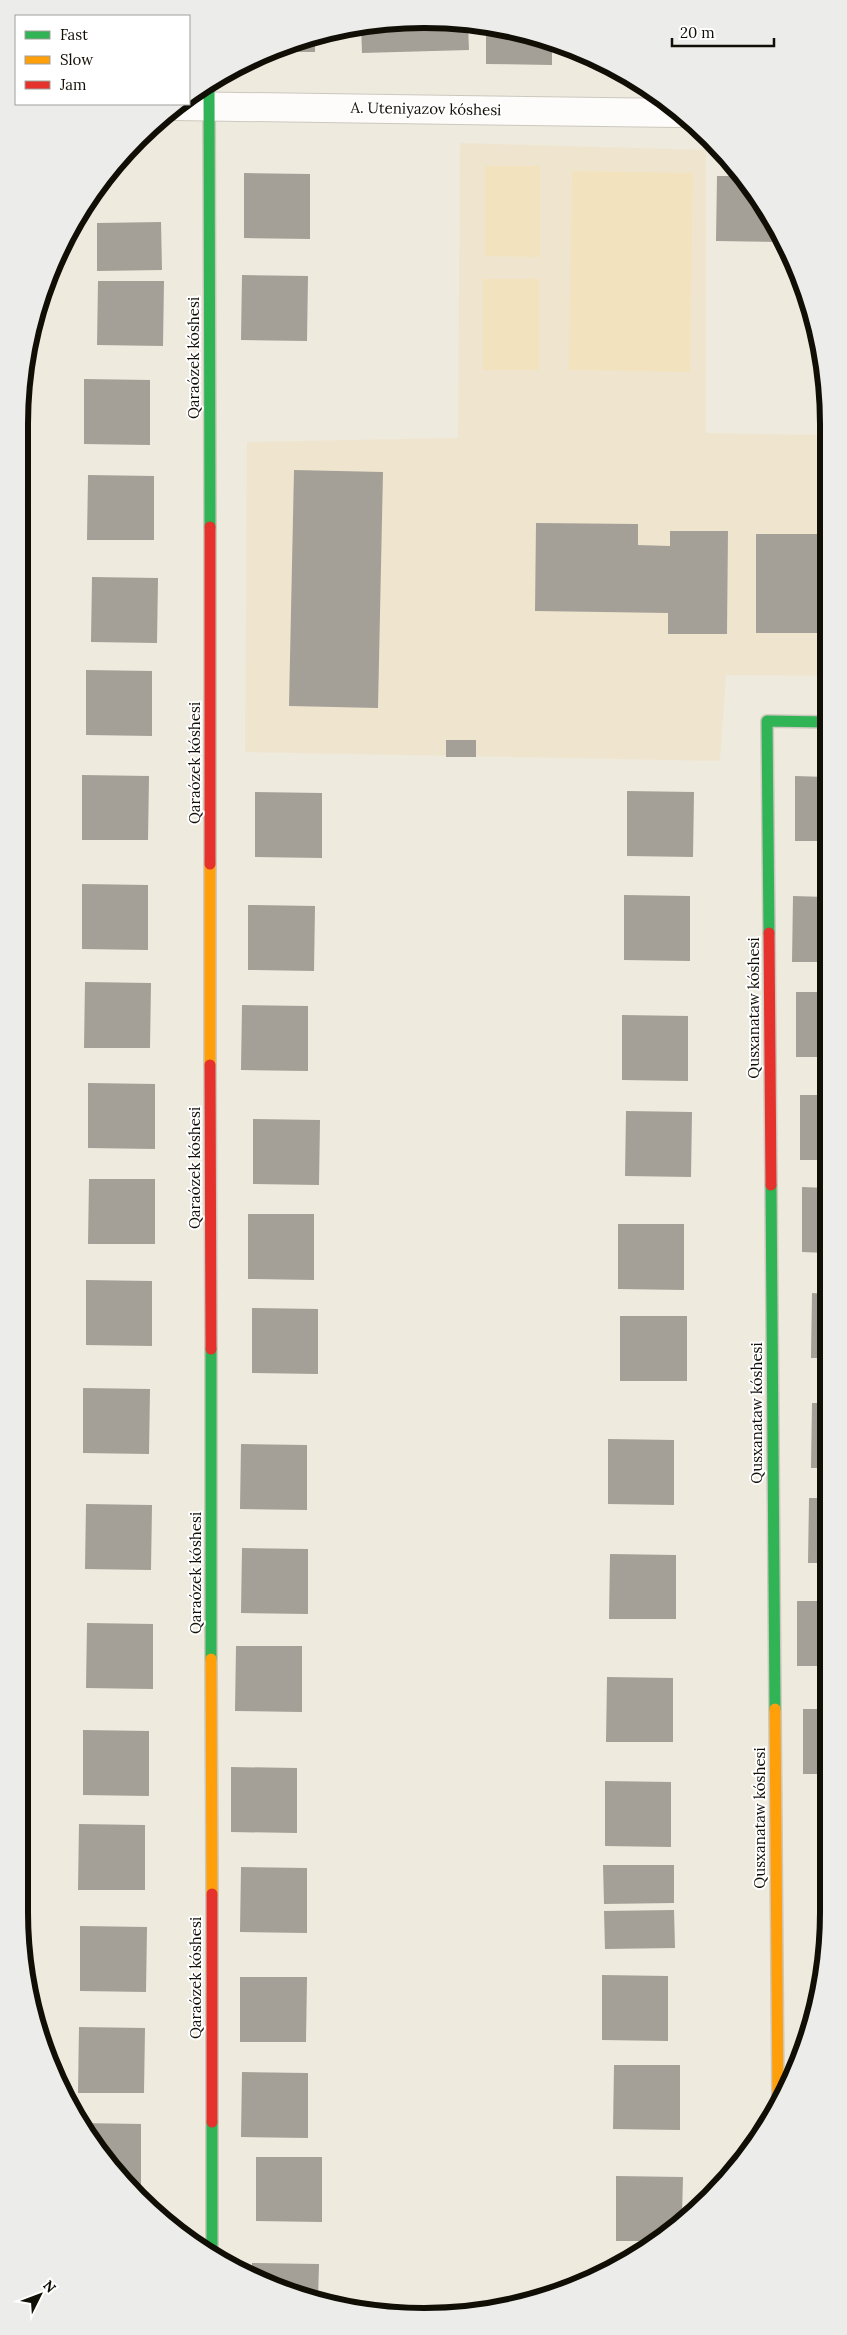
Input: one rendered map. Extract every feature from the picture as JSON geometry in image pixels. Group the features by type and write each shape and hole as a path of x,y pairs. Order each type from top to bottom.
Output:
{"street":[{"name":"A. Uteniyazov kóshesi","path":"209,94 669,113"},
{"name":"Qaraózek kóshesi","path":"209,94 212,2246"},
{"name":"Qusxanataw kóshesi","path":"778,2089 767,721 820,722"}],"shaded area":[{"path":"460,143 706,150 706,433 820,435 820,676 726,675 720,761 245,752 247,442 458,438"},
{"path":"485,166 540,166 540,257 485,256"},
{"path":"572,171 693,173 690,372 569,370"},
{"path":"483,279 539,279 539,370 483,370"}],"building":[{"path":"398,28 449,28 468,30 469,50 362,53 361,33"},
{"path":"486,33 526,41 552,49 552,65 486,64"},
{"path":"315,43 315,52 288,52"},
{"path":"244,173 310,174 310,239 244,238"},
{"path":"717,176 733,176 753,203 775,242 716,241"},
{"path":"161,222 162,270 97,271 97,223"},
{"path":"242,275 308,276 307,341 241,340"},
{"path":"98,281 164,281 163,346 97,345"},
{"path":"84,379 150,380 150,445 84,444"},
{"path":"294,470 383,472 378,708 289,706"},
{"path":"88,475 154,476 154,540 87,540"},
{"path":"536,523 638,524 638,545 670,546 670,531 728,531 727,634 668,634 668,613 535,611"},
{"path":"756,534 820,534 820,633 756,633"},
{"path":"92,577 158,578 157,643 91,642"},
{"path":"86,670 152,671 152,736 86,735"},
{"path":"446,740 476,740 476,757 446,757"},
{"path":"82,775 149,776 148,840 82,840"},
{"path":"795,776 820,777 820,841 795,841"},
{"path":"627,791 694,792 693,857 627,856"},
{"path":"255,792 322,793 322,858 255,857"},
{"path":"82,884 148,885 148,950 82,949"},
{"path":"624,895 690,896 690,961 624,960"},
{"path":"793,896 820,897 820,962 792,962"},
{"path":"248,905 315,906 314,971 248,970"},
{"path":"85,982 151,983 150,1048 84,1048"},
{"path":"796,992 820,992 820,1057 796,1057"},
{"path":"242,1005 308,1006 308,1071 241,1070"},
{"path":"622,1015 688,1016 688,1081 622,1080"},
{"path":"88,1083 155,1084 155,1149 88,1148"},
{"path":"800,1095 820,1095 820,1160 800,1160"},
{"path":"626,1111 692,1112 691,1177 625,1176"},
{"path":"253,1119 320,1120 319,1185 253,1184"},
{"path":"89,1179 155,1179 155,1244 88,1244"},
{"path":"802,1187 820,1188 820,1253 802,1252"},
{"path":"248,1214 314,1214 314,1280 248,1279"},
{"path":"618,1224 684,1224 684,1290 618,1289"},
{"path":"86,1280 152,1281 152,1346 86,1345"},
{"path":"812,1293 820,1294 820,1358 811,1358"},
{"path":"252,1308 318,1309 318,1374 252,1373"},
{"path":"620,1316 687,1316 687,1381 620,1381"},
{"path":"83,1388 150,1389 149,1454 83,1453"},
{"path":"812,1403 820,1403 820,1468 811,1468"},
{"path":"608,1439 674,1440 674,1505 608,1504"},
{"path":"241,1444 307,1445 307,1510 240,1509"},
{"path":"809,1498 820,1498 820,1563 808,1563"},
{"path":"86,1504 152,1505 151,1570 85,1569"},
{"path":"242,1548 308,1549 308,1614 241,1613"},
{"path":"610,1554 676,1555 676,1619 609,1619"},
{"path":"797,1601 820,1601 820,1666 797,1666"},
{"path":"87,1623 153,1624 153,1689 86,1688"},
{"path":"236,1646 302,1646 302,1712 235,1711"},
{"path":"607,1677 673,1678 673,1742 606,1742"},
{"path":"803,1709 820,1709 820,1774 803,1774"},
{"path":"83,1730 149,1731 149,1796 83,1795"},
{"path":"231,1767 297,1768 297,1833 231,1832"},
{"path":"605,1781 671,1782 671,1847 605,1846"},
{"path":"79,1824 145,1825 145,1890 78,1890"},
{"path":"603,1865 674,1865 674,1903 604,1904"},
{"path":"241,1867 307,1868 307,1933 240,1932"},
{"path":"819,1887 820,1887 820,1912 819,1937"},
{"path":"674,1910 675,1948 605,1949 604,1911"},
{"path":"80,1926 147,1927 146,1992 80,1991"},
{"path":"602,1975 668,1976 668,2041 602,2040"},
{"path":"240,1977 307,1977 306,2042 240,2042"},
{"path":"79,2027 145,2028 144,2093 78,2093"},
{"path":"614,2065 680,2065 680,2130 613,2129"},
{"path":"242,2072 308,2073 308,2138 241,2137"},
{"path":"89,2123 141,2124 141,2189 109,2153"},
{"path":"256,2157 322,2157 322,2222 256,2221"},
{"path":"616,2176 683,2177 682,2211 644,2241 616,2241"},
{"path":"252,2263 319,2264 318,2293 296,2286 252,2269"}],"traffic: fast":[{"path":"209,91 210,527"},
{"path":"769,933 767,721 820,722"},
{"path":"771,1185 775,1709"},
{"path":"211,1349 211,1659"},
{"path":"212,2122 212,2246"}],"traffic: slow":[{"path":"210,864 210,1065"},
{"path":"211,1659 212,1894"},
{"path":"775,1709 778,2089"}],"traffic: jam":[{"path":"210,527 210,864"},
{"path":"769,933 771,1185"},
{"path":"210,1065 211,1349"},
{"path":"212,1894 212,2122"}]}
